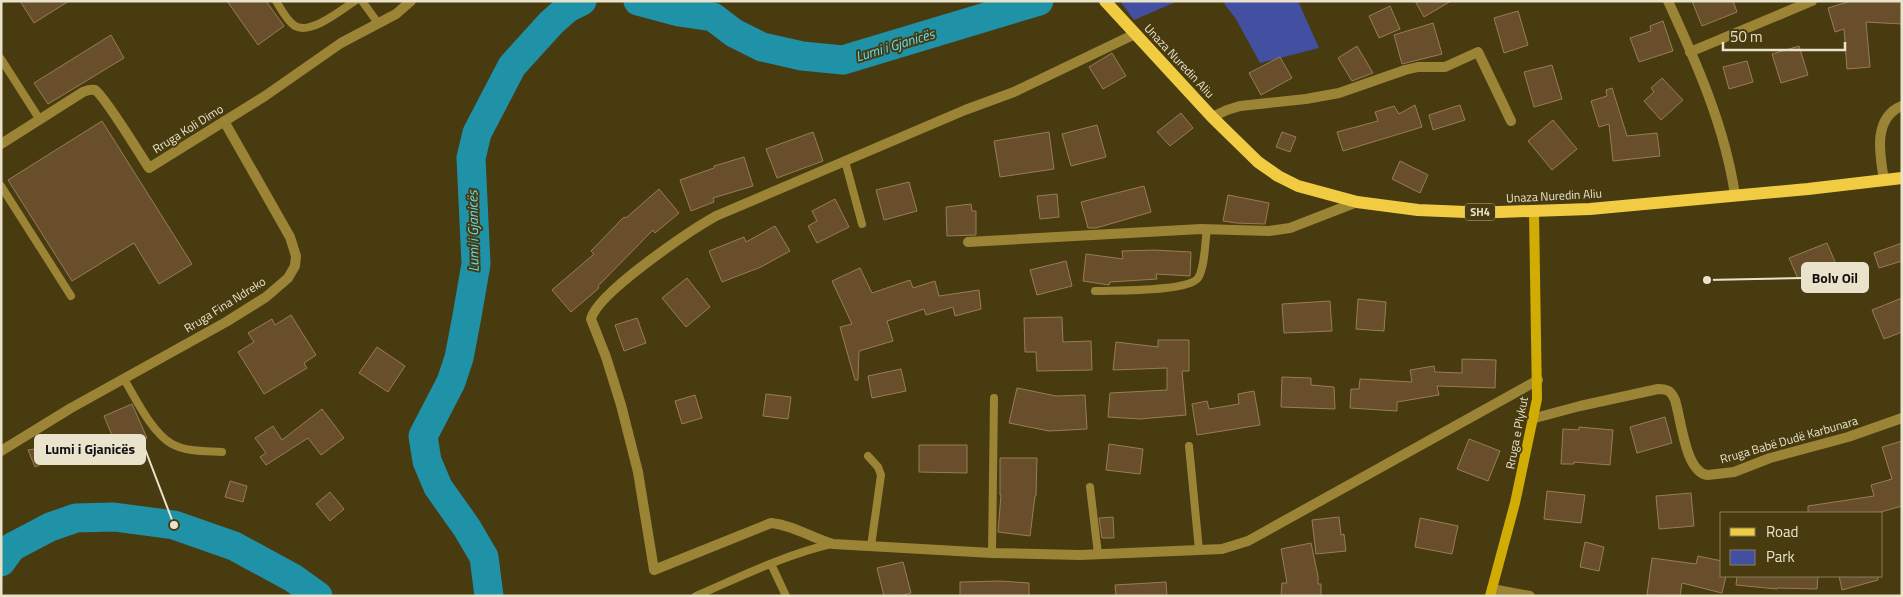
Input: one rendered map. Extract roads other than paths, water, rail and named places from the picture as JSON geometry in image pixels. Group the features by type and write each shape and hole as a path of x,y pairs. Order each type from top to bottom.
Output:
{"main road":[{"name":"Unaza Nuredin Aliu","path":"1105,1 1212,117 1258,162 1278,176 1298,186 1358,202 1418,210 1534,212 1590,209 1902,178"}],"street":[{"name":"Rruga Koli Dimo","path":"1,144 89,89 94,90 104,100 149,168 272,91 341,43 396,14 412,1"},
{"path":"1668,1 1722,133 1730,163 1735,195"},
{"path":"1690,52 1812,1"},
{"path":"1134,34 1014,92 965,110 716,216 696,228 614,289 599,303 592,312 591,318 611,371 638,472 654,570 772,523 786,526 818,540 833,544 992,554 1098,554 1222,549 1248,541 1538,380"},
{"path":"1212,117 1240,106 1306,99 1340,93 1405,70 1418,67 1445,67 1478,52 1511,121"},
{"path":"1884,180 1880,158 1882,126 1887,116 1902,106"},
{"name":"Rruga Fina Ndreko","path":"1,451 71,408 226,322 266,297 288,278 295,266 296,256 290,238 224,121"},
{"path":"968,242 1207,229 1269,231 1290,228 1358,202"},
{"name":"Rruga e Plykut","path":"1491,592 1535,418 1538,380 1534,212"},
{"name":"Rruga Babë Dudë Karbunara","path":"1535,418 1580,406 1658,389 1666,389 1671,392 1675,400 1691,461 1697,470 1708,475 1734,472 1778,456 1848,437 1902,418"},
{"path":"1491,592 1530,596"}],"lane":[{"path":"276,1 294,26 304,30 313,27 354,1"},
{"path":"362,1 378,23"},
{"path":"1,60 40,120"},
{"path":"845,161 862,224"},
{"path":"1,186 71,296"},
{"path":"1095,291 1171,288 1190,284 1197,279 1202,270 1207,229"},
{"path":"124,379 152,424 162,436 173,444 187,449 222,452"},
{"path":"992,554 994,398"},
{"path":"1189,446 1199,550"},
{"path":"868,456 878,467 881,475 871,546"},
{"path":"1090,487 1098,554"},
{"path":"696,596 807,550 833,544"},
{"path":"772,564 786,596"}],"waterway":[{"name":"Lumi i Gjanicës","path":"489,596 484,557 467,528 438,487 427,461 423,436 451,382 459,358 467,316 476,264 471,158 477,133 512,66 551,23 568,8 582,1"},
{"name":"Lumi i Gjanicës","path":"638,1 679,12 713,17 734,33 762,47 802,56 843,60 1039,1"},
{"name":"Lumi i Gjanicës","path":"1,562 12,547 50,527 76,518 114,517 174,525 234,546 293,578 318,596"}],"place":[{"name":"Bolv Oil","path":"1707,280"},
{"name":"Lumi i Gjanicës","path":"174,525"}]}
